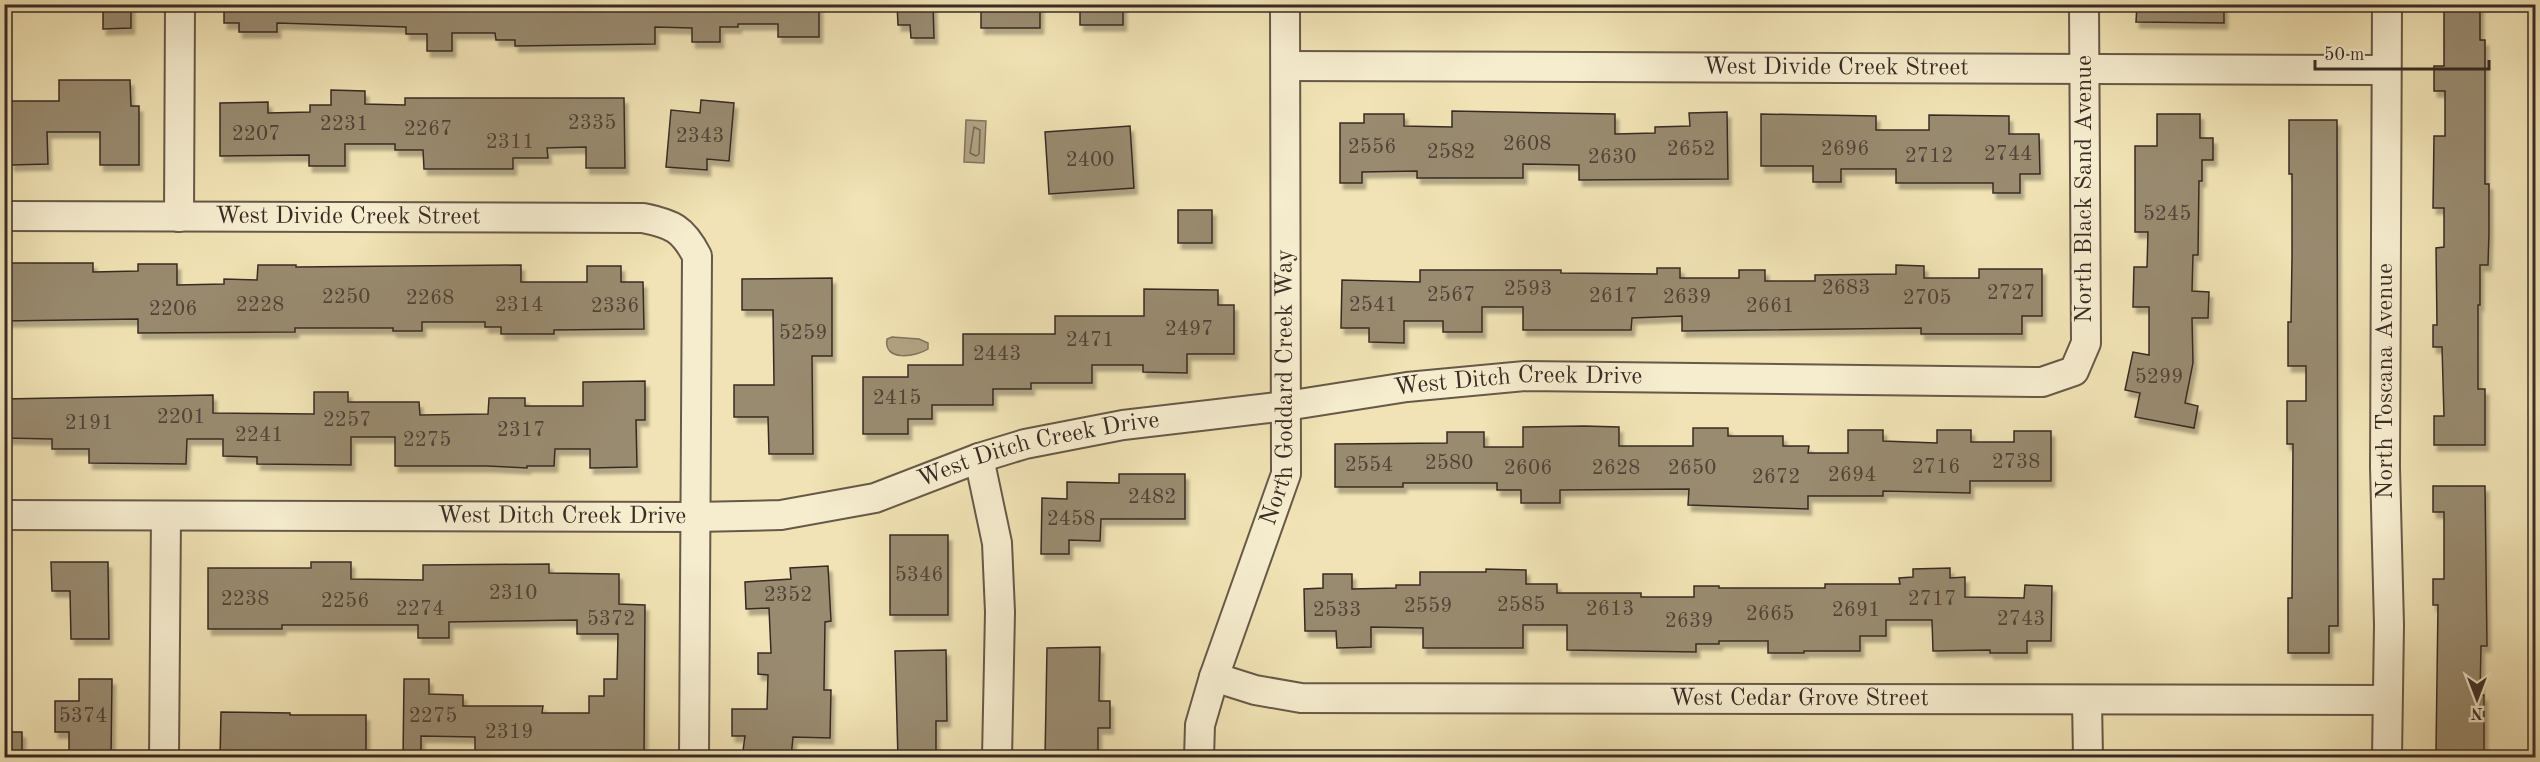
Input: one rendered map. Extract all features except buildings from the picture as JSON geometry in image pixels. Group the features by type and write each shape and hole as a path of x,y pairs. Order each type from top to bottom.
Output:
{"street":[{"path":"179,217 180,4"},
{"name":"North Goddard Creek Way","path":"1199,758 1200,725 1214,677 1286,474 1287,66 1285,4"},
{"name":"North Black Sand Avenue","path":"2074,371 2086,343 2084,4"},
{"name":"North Toscana Avenue","path":"2387,4 2385,467 2390,625 2387,758"},
{"name":"West Divide Creek Street","path":"1287,66 2084,67 2386,70"},
{"name":"West Divide Creek Street","path":"4,216 643,218 668,224 687,237 697,256 696,517"},
{"name":"West Ditch Creek Drive","path":"4,515 696,517 781,515 875,498 979,458 1025,444 1123,425 1286,406 1407,387 1525,376 2042,382 2074,371"},
{"path":"979,458 996,543 1000,612 997,758"},
{"path":"164,758 166,516"},
{"path":"694,758 696,517"},
{"name":"West Cedar Grove Street","path":"1214,677 1255,690 1301,698 2387,700"},
{"path":"2087,700 2088,758"}],"water":[{"path":"966,120 986,121 984,163 964,162"},
{"path":"892,337 919,339 928,343 928,349 916,354 901,356 895,354 887,346 887,339"}]}
